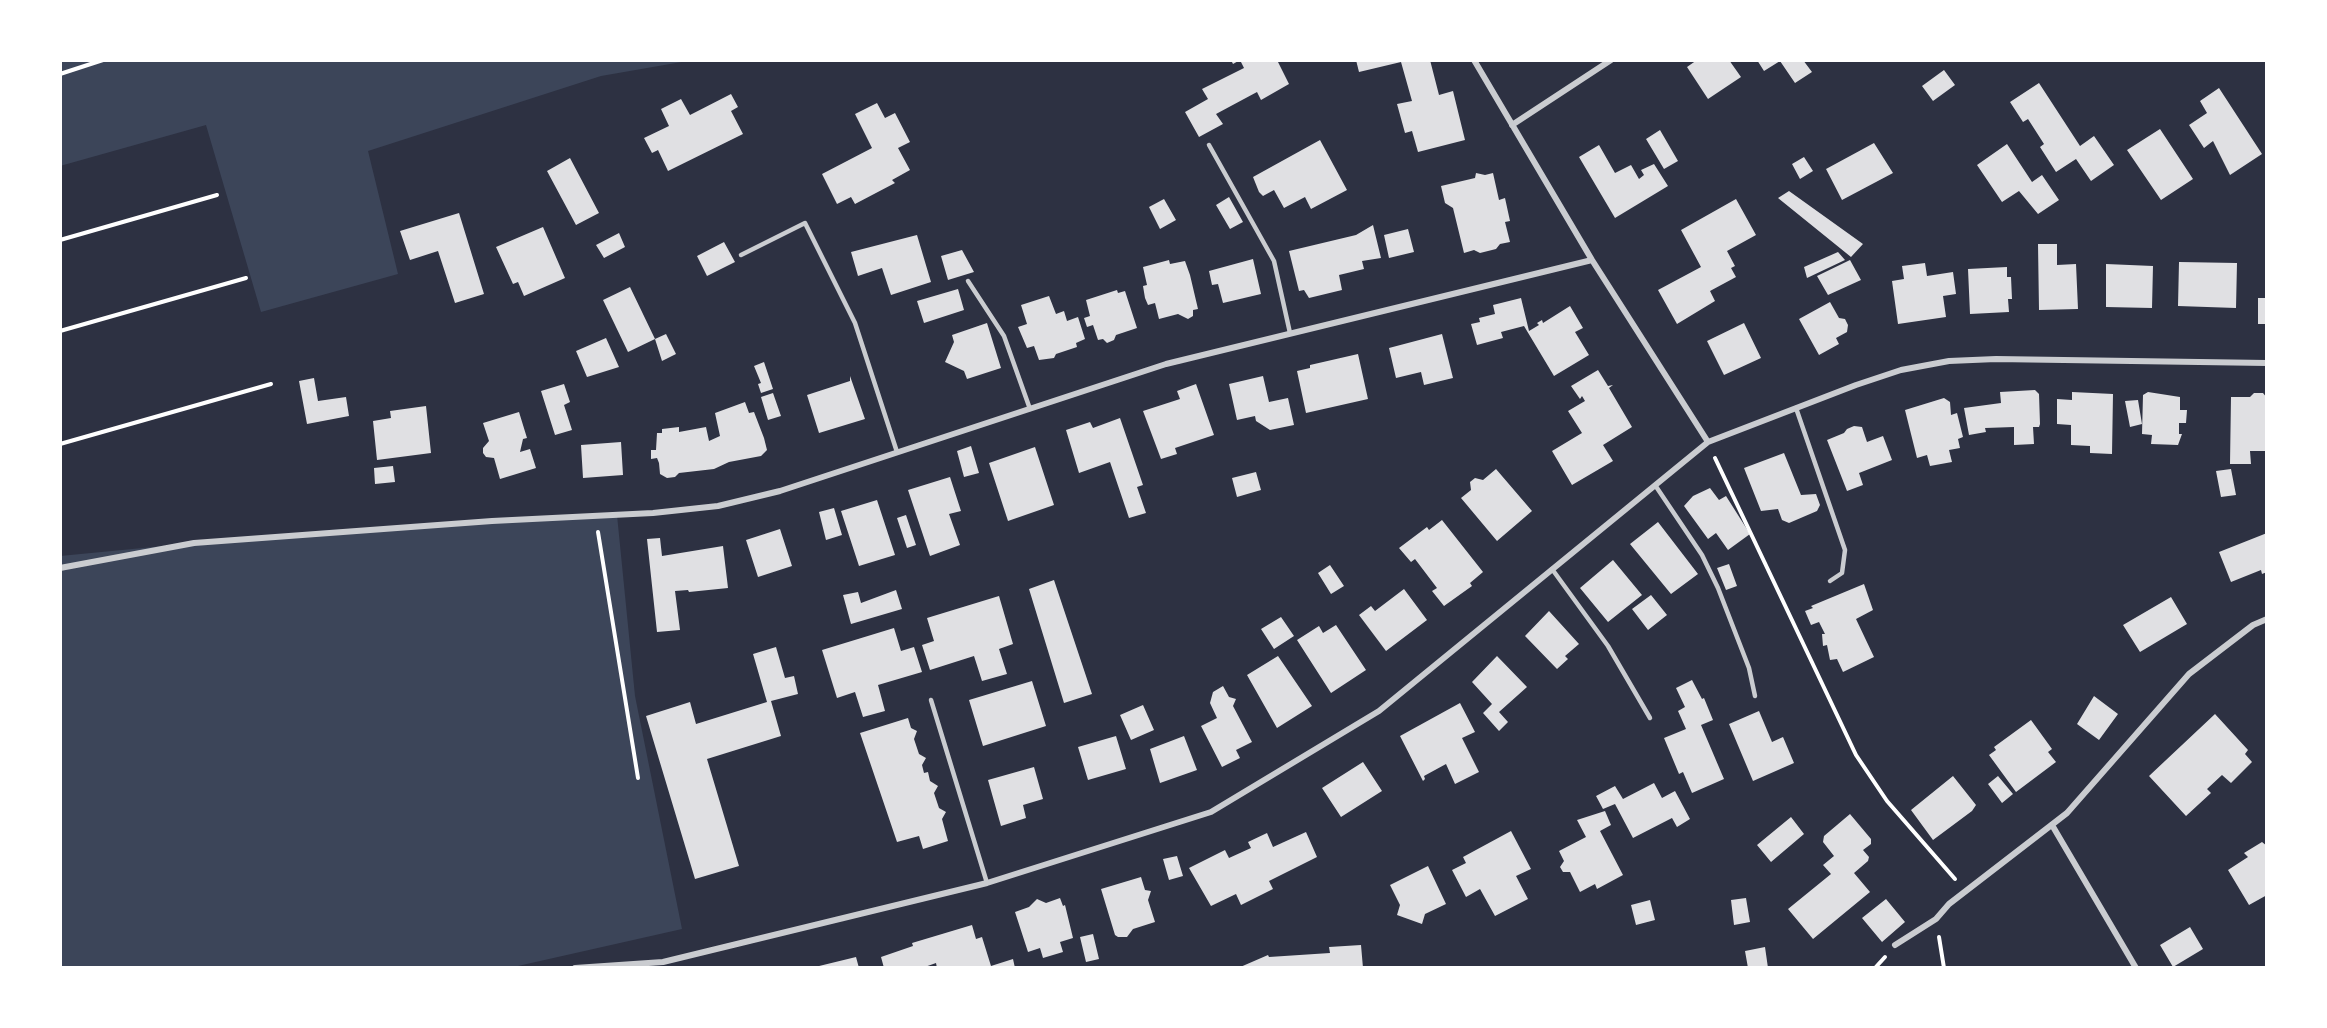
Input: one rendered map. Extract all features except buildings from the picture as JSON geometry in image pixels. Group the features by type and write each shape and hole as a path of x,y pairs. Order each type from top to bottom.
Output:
{"street":[{"path":"1474,60 1592,260 1707,442"},
{"path":"1512,125 1611,60"},
{"path":"60,568 194,543 653,513 718,506 780,491 1166,364 1592,260"},
{"path":"575,968 663,962 987,883 1211,812 1379,711 1707,442 1901,370 1949,361 1996,359 2267,363"},
{"path":"1895,945 1936,919 1966,891 2067,813 2189,674 2253,625 2267,619"},
{"path":"2052,825 2136,968"}],"lane":[{"path":"1209,145 1274,261 1290,333"},
{"path":"741,255 806,223 855,322 897,452"},
{"path":"968,281 1004,336 1030,409"},
{"path":"1796,408 1845,550 1842,573 1830,581"},
{"path":"1655,485 1702,555 1718,588 1749,668 1755,696"},
{"path":"1552,569 1608,646 1650,718"},
{"path":"931,700 987,883"}],"path":[{"path":"60,75 103,60"},
{"path":"60,240 217,195"},
{"path":"60,331 246,278"},
{"path":"60,444 271,384"},
{"path":"1707,442 1856,755 1887,801 1966,891"},
{"path":"596,516 638,778"},
{"path":"1936,919 1944,968"}],"shaded area":[{"path":"60,60 693,60 601,76 368,151 398,274 261,312 206,125 60,166"},
{"path":"617,515 635,696 682,929 509,968 60,968 60,556 329,530"}]}
